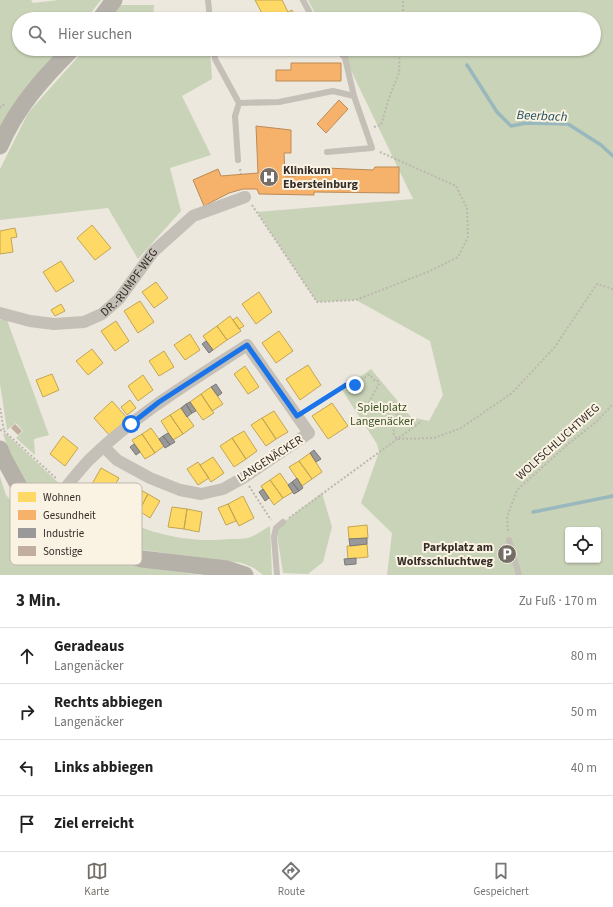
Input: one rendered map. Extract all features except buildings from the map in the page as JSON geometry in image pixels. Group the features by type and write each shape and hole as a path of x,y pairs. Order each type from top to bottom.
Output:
{"street":[{"path":"105,12 114,0"},
{"path":"0,146 4,136 25,101 66,56"},
{"name":"DR.-RUMPF-WEG","path":"0,313 30,321 54,324 84,322 102,314 119,299 153,252 193,216 245,197"},
{"name":"LANGENÄCKER","path":"71,483 88,462 104,447 159,402 247,345 309,433 243,478 223,489 201,494 180,490 150,478 118,460 104,447"},
{"path":"0,449 17,483"},
{"path":"142,559 227,569 244,575"}],"lane":[{"path":"208,0 209,12"},
{"path":"303,0 309,12"},
{"path":"215,56 239,103 235,116 238,160"},
{"path":"327,152 372,148 354,96 343,56"},
{"path":"239,103 279,102 333,91 354,96"},
{"path":"277,575 274,537 276,528 283,522"},
{"path":"509,540 519,575"}],"path":[{"path":"403,0 403,12"},
{"path":"366,128 381,125 390,94 399,73 400,56"},
{"path":"245,197 258,212 317,302 356,300 430,271 458,257 468,237 467,208 456,186 372,148"},
{"path":"397,439 434,438 461,428 512,394 554,348 597,284 613,289"},
{"path":"297,416 346,385 355,385 370,375 375,381 378,381 379,384 368,404 368,408 374,409 394,403 398,404 399,408 393,432 397,439"},
{"name":"WOLFSCHLUCHTWEG","path":"509,540 507,517 517,490 567,445 596,422 613,404"},
{"path":"0,408 4,431"},
{"path":"283,522 422,421"},
{"path":"0,430 4,431 61,483"},
{"path":"243,478 276,528"}],"green space":[{"path":"0,0 31,0 33,3 59,0 101,0 92,12 12,12 12,56 57,56 0,131"},
{"name":"Spielplatz Langenäcker","path":"308,0 613,0 613,575 387,575 392,533 361,503 379,452 377,444 342,390 371,369 411,417 429,421 443,395 430,341 356,300 317,302 257,212 413,199 344,56 601,56 601,12 314,12"},
{"path":"119,5 154,5 154,12 114,12"},
{"path":"79,56 210,56 212,79 182,96 211,155 170,168 181,211 138,259 108,208 0,220 0,169 28,113"},
{"path":"0,320 7,320 49,435 34,439 35,455 16,438 23,431 16,423 7,430 0,384"},
{"path":"5,433 59,483 25,483 9,452 3,434"},
{"path":"0,477 6,495 10,499 10,565 128,565 200,575 0,575"},
{"path":"322,493 332,527 323,562 308,574 283,573 276,528"},
{"path":"270,526 272,575 263,575 254,568 242,563 142,550 142,528 188,539 209,540 249,538"}],"waterway":[{"name":"Beerbach","path":"467,65 497,112 511,126 526,123 568,124 601,145 613,156"},
{"path":"533,512 613,496"}],"place":[{"name":"Klinikum Ebersteinburg","path":"269,177"},
{"name":"Parkplatz am Wolfsschluchtweg","path":"507,554"}],"route":[{"path":"131,424 159,402 247,345 297,416 346,385 355,385"}]}
